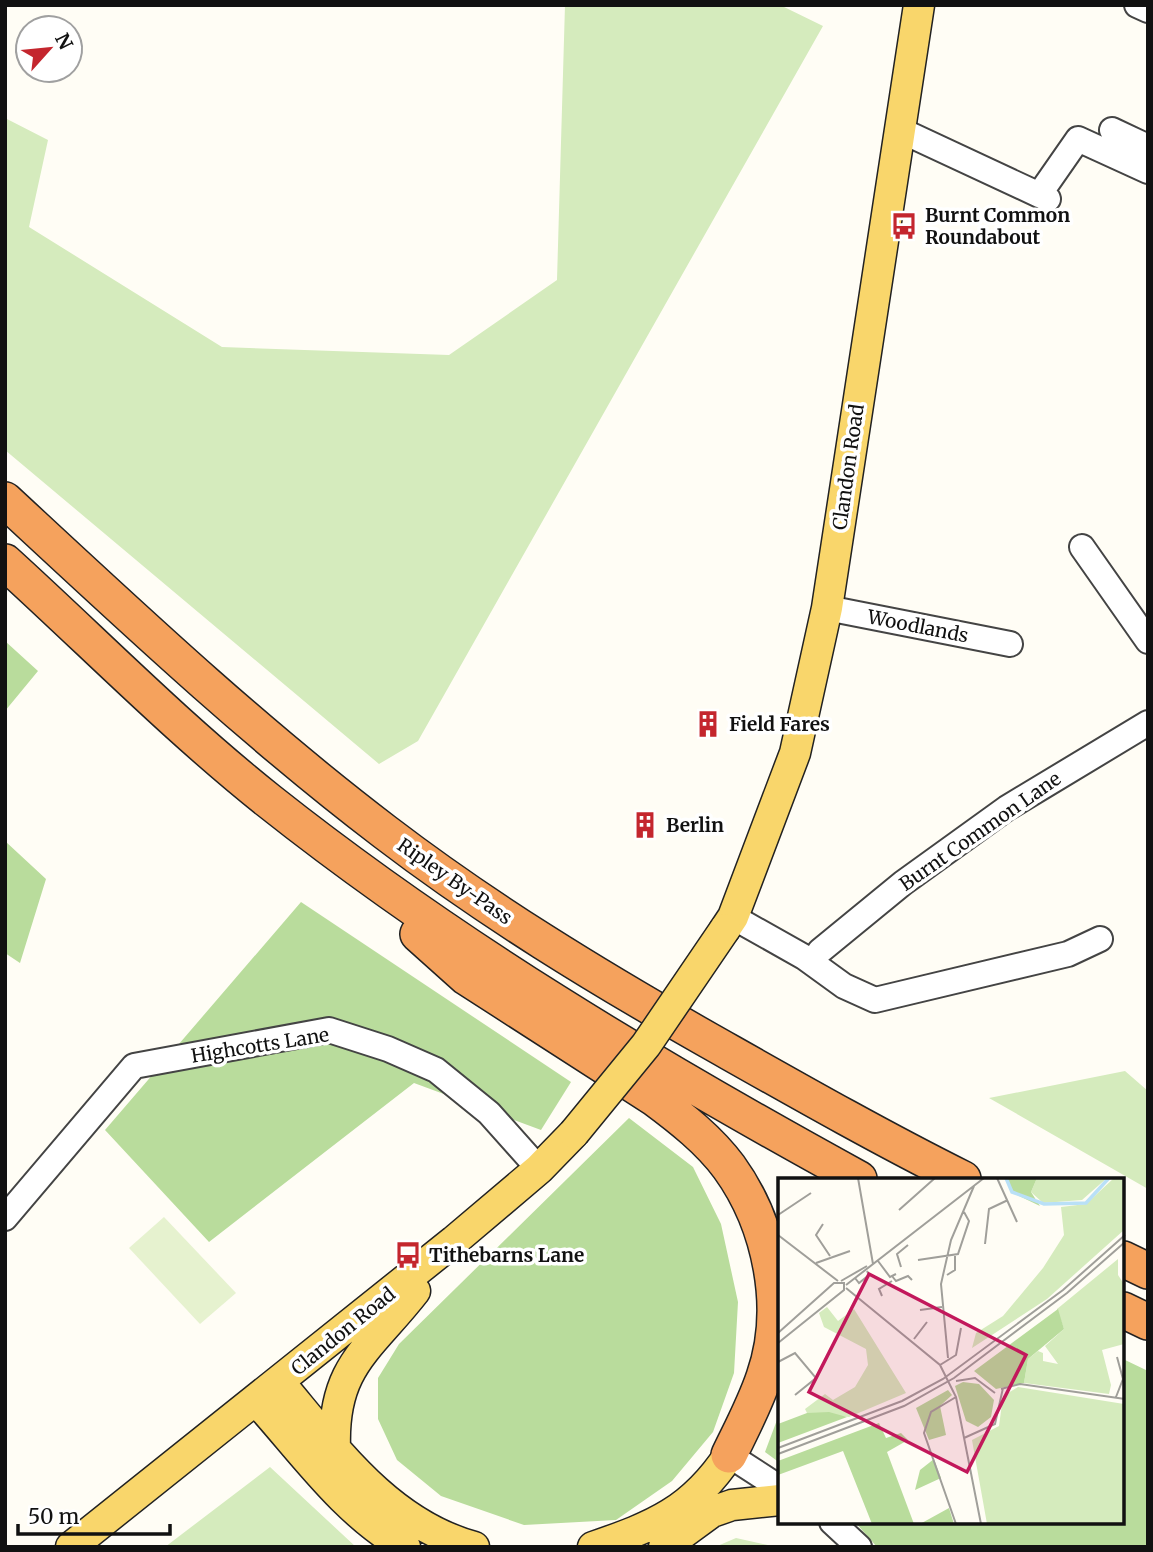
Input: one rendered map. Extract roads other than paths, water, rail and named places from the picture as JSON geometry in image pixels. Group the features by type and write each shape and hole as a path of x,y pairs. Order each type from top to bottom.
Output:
{"highway":[{"name":"Ripley By-Pass","path":"5,500 216,692 386,833 545,944 628,996 816,1103 962,1178"},
{"path":"5,562 190,734 268,800 357,868 518,981 683,1082 857,1178"},
{"path":"357,868 414,931 466,977 654,1098 681,1118 728,1166 757,1215 767,1246 774,1292 773,1336 765,1376 729,1455"},
{"path":"1125,1260 1148,1271"},
{"path":"1125,1311 1148,1322"}],"main road":[{"name":"Clandon Road","path":"71,1547 454,1241 539,1169 574,1133 639,1055 729,923 795,753 827,608 919,5"},
{"path":"335,1448 334,1423 339,1395 349,1370 366,1345 401,1309 454,1241"},
{"path":"268,1391 335,1448 372,1488 407,1518 448,1539 474,1547"},
{"path":"268,1391 350,1507 383,1534 405,1547"},
{"path":"593,1547 653,1525 683,1506 710,1483 729,1455"},
{"path":"664,1547 712,1512 732,1505 778,1500"}],"street":[{"path":"1137,5 1148,10"},
{"path":"900,130 1044,197 1078,139 1148,171"},
{"path":"1112,130 1148,148"},
{"path":"1082,547 1148,641"},
{"name":"Woodlands","path":"827,608 1010,644"},
{"name":"Burnt Common Lane","path":"812,954 903,883 1007,808 1148,723"},
{"path":"729,923 812,954 844,986 875,1000 1068,954 1100,939"},
{"name":"Highcotts Lane","path":"5,1218 134,1066 329,1030 388,1049 436,1070 489,1113 539,1169"},
{"path":"729,1455 778,1487"},
{"path":"834,1524 859,1547"}],"place":[{"name":"Burnt Common Roundabout","path":"904,226"},
{"name":"Field Fares","path":"708,724"},
{"name":"Berlin","path":"645,825"},
{"name":"Tithebarns Lane","path":"408,1255"}]}
